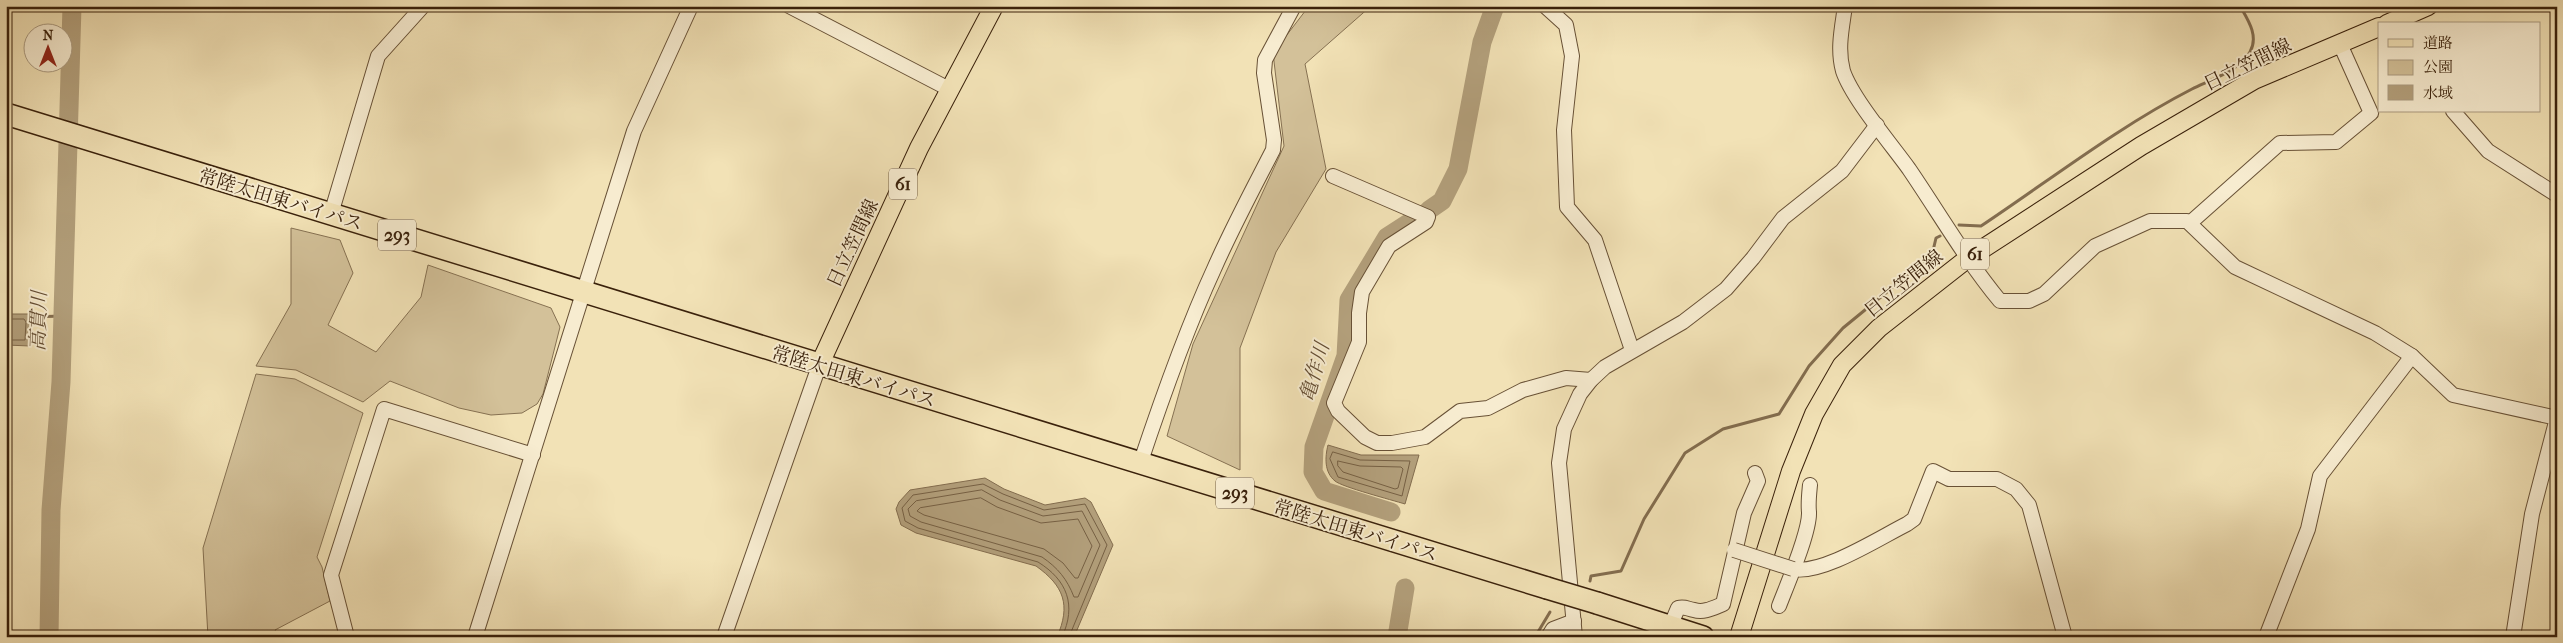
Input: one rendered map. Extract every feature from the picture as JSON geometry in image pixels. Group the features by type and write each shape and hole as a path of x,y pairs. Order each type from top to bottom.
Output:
{"highway":[{"name":"常陸太田東バイパス","path":"6,114 1703,637"}],"main road":[{"name":"日立笠間線","path":"819,366 949,88 994,6"},
{"name":"日立笠間線","path":"2393,22 2428,6"},
{"name":"日立笠間線","path":"1739,637 1791,471 1814,414 1842,365 1879,328 1967,260 2141,146 2246,85 2378,28"}],"street":[{"path":"331,214 378,56 423,6"},
{"path":"475,637 634,131 691,6"},
{"path":"789,6 949,88"},
{"path":"1140,464 1168,382 1214,268 1273,150 1274,140 1264,73 1265,60 1294,6"},
{"path":"1545,6 1566,25 1572,56 1564,130 1567,207 1595,240 1632,350"},
{"path":"1845,6 1840,40 1843,71 1848,83 1967,260 2000,302 2029,301 2044,294 2095,246 2150,221 2187,221 2235,267 2375,333 2412,356 2453,395 2557,418 2532,514 2512,637"},
{"path":"2190,223 2280,143 2336,142 2371,113 2340,44"},
{"path":"2454,112 2488,151 2557,195"},
{"path":"1575,637 1559,463 1560,445 1569,413 1590,380 1632,350 1683,322 1726,289 1753,258 1783,218 1842,171 1877,125"},
{"path":"1333,176 1428,217 1426,222 1389,246 1362,292 1359,312 1359,342 1334,403 1338,411 1365,437 1384,444 1418,439 1432,434 1449,417 1460,411 1488,408 1543,383 1566,378 1590,380"},
{"path":"2266,637 2308,529 2320,476 2412,356"},
{"path":"724,637 819,366"},
{"path":"347,637 331,575 384,409 533,456"},
{"path":"1734,550 1804,571 1822,567 1914,519 1933,470 1949,479 1997,479 2016,489 2029,505 2065,637"},
{"path":"1670,627 1678,608 1685,606 1701,611 1723,604 1744,513 1758,481 1755,473"},
{"path":"1779,606 1793,568 1809,511 1807,506 1810,485"},
{"path":"1548,637 1553,629 1574,621"}],"green space":[{"path":"1309,6 1371,6 1305,64 1326,169 1276,252 1240,348 1240,470 1167,436 1193,344 1284,146 1273,53"},
{"path":"291,228 340,240 353,273 328,325 376,352 421,297 428,265 551,308 560,327 543,394 537,404 522,413 491,415 459,408 390,381 363,402 296,370 256,366 291,304"},
{"path":"256,374 295,379 363,413 317,557 322,567 330,601 275,630 280,637 208,637 203,548"}],"water":[{"path":"6,314 31,314 30,346 6,345"},
{"path":"1328,445 1361,455 1419,455 1405,504 1357,490 1335,481 1327,469 1326,454"},
{"path":"985,478 1004,489 1045,505 1085,498 1091,502 1113,545 1074,637 1057,637 1064,615 1062,597 1053,581 1036,566 916,533 901,525 896,509 899,502 910,490"}],"waterway":[{"name":"高貫川","path":"49,637 51,510 61,382 72,6"},
{"name":"亀作川","path":"1429,210 1442,201 1458,169 1482,42 1495,6"},
{"path":"1959,225 1981,226 2138,120 2239,65 2250,52 2253,40 2251,28 2240,6"},
{"name":"亀作川","path":"1391,512 1324,491 1313,472 1314,447 1346,356 1349,300 1387,237 1418,217"},
{"path":"1590,581 1591,576 1621,571 1644,519 1685,453 1723,429 1779,414 1809,366 1843,328 1932,255 1936,238 1940,236"},
{"path":"31,317 62,316"},
{"name":"亀作川","path":"1397,637 1405,588"},
{"path":"1535,637 1550,612"}]}
